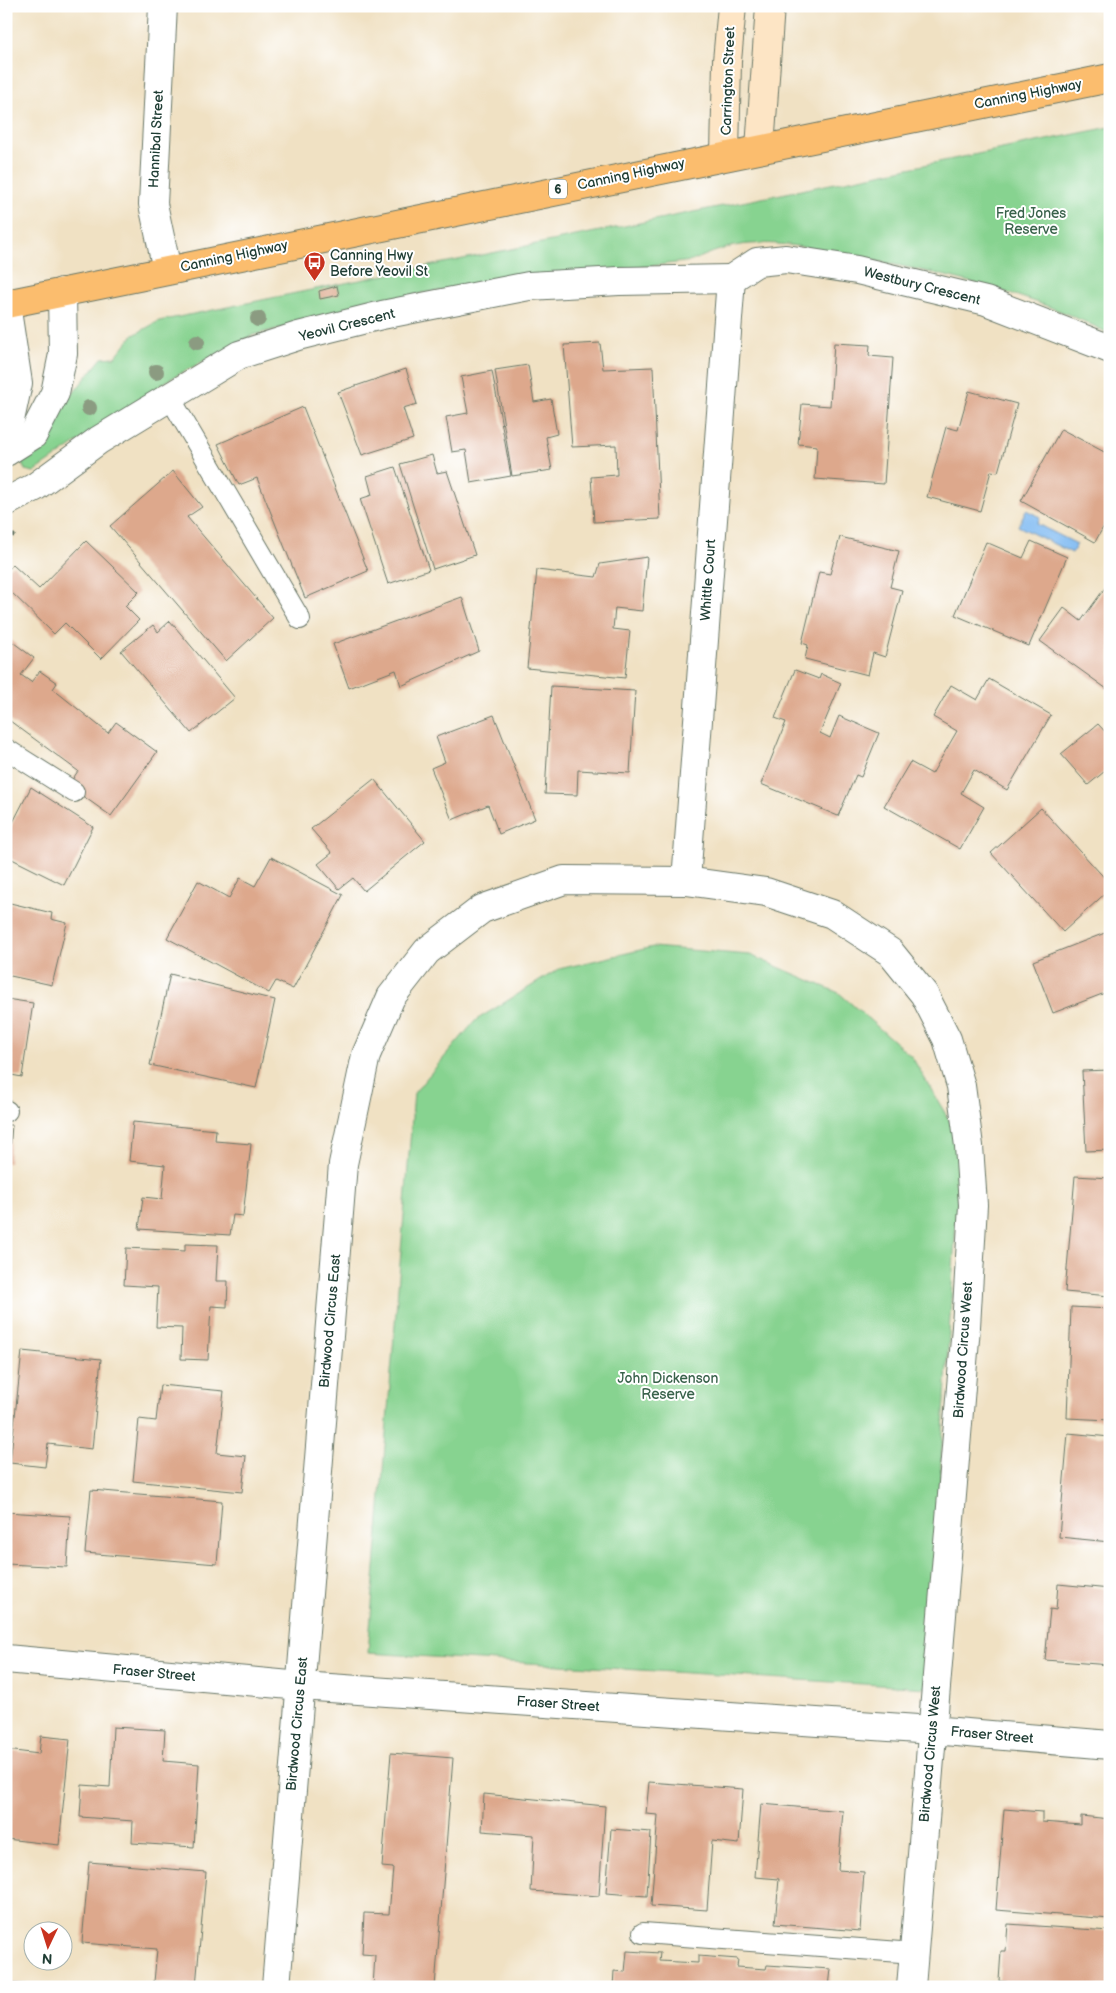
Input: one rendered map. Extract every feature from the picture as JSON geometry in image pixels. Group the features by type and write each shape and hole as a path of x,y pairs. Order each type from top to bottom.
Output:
{"highway":[{"name":"Canning Highway","path":"6,304 725,155 1110,78"}],"main road":[{"name":"Carrington Street","path":"725,155 732,6"},
{"path":"760,148 770,6"}],"street":[{"name":"Hannibal Street","path":"163,6 153,204 167,270"},
{"name":"Westbury Crescent","path":"731,279 757,262 786,259 857,270 986,301 1110,349"},
{"name":"Yeovil Crescent","path":"6,502 35,487 98,440 239,356 298,336 382,315 530,286 620,281 731,279"},
{"name":"Whittle Court","path":"686,881 731,279"},
{"path":"6,452 33,435 55,393 63,354 62,292"},
{"path":"6,304 18,383 6,439"},
{"name":"Birdwood Circus East","path":"276,1987 343,1164 366,1055 391,997 427,951 482,909 564,880 686,881"},
{"name":"Birdwood Circus West","path":"686,881 766,892 822,910 832,914 882,946 890,952 924,994 947,1039 960,1086 969,1146 973,1205 965,1337 911,1987"},
{"name":"Fraser Street","path":"6,1659 301,1686 932,1730 1110,1745"}],"lane":[{"path":"169,396 300,619"},
{"path":"6,749 74,792"},
{"path":"643,1933 914,1953"}],"green space":[{"name":"Fred Jones Reserve","path":"1110,127 1110,334 1048,306 951,277 801,247 763,243 742,245 720,250 692,261 422,293 253,335 170,379 34,472 25,470 21,461 33,442 102,358 115,357 132,336 159,321"},
{"name":"John Dickenson Reserve","path":"653,947 750,955 839,993 912,1057 961,1140 927,1688 368,1653 414,1093 476,1020 559,969"}],"water":[{"path":"1026,510 1040,517 1037,524 1077,544 1072,553 1018,526"}],"building":[{"path":"337,286 339,295 320,299 319,291"},
{"path":"600,343 603,369 653,367 660,519 594,522 591,477 617,475 616,445 572,447 564,345"},
{"path":"834,343 870,345 869,356 893,358 884,484 815,479 817,446 798,444 802,404 830,406"},
{"path":"528,365 534,402 551,399 557,434 546,437 552,470 512,476 495,370"},
{"path":"406,369 417,404 403,408 413,439 362,455 338,392"},
{"path":"492,371 511,476 471,483 466,450 452,452 446,417 468,413 461,377"},
{"path":"969,391 1017,404 998,472 991,471 980,511 927,497 946,427 958,430"},
{"path":"303,407 368,571 305,598 257,478 239,485 218,444"},
{"path":"1061,429 1110,455 1110,515 1095,542 1021,501"},
{"path":"432,455 437,473 447,471 475,555 433,569 400,464"},
{"path":"395,467 429,570 388,584 360,499 372,495 367,476"},
{"path":"173,471 202,507 187,517 273,618 226,661 110,526"},
{"path":"840,537 899,551 890,587 902,590 885,657 873,653 868,675 805,659 808,645 802,643 819,572 830,574"},
{"path":"86,541 139,592 125,606 139,620 101,659 65,623 54,634 6,587 6,571 13,565 39,589"},
{"path":"1031,541 1067,557 1029,646 955,615 986,542 1023,558"},
{"path":"647,557 642,611 615,608 613,629 630,631 625,678 527,668 537,570 596,577 600,564"},
{"path":"1107,585 1110,587 1110,684 1107,689 1040,641 1064,608 1081,621"},
{"path":"462,597 479,651 401,686 396,670 349,688 333,644"},
{"path":"170,621 235,698 191,733 121,651 153,625 158,632"},
{"path":"6,637 34,658 21,675 31,682 40,671 57,683 53,689 108,733 116,722 157,752 111,816 80,794 84,789 72,780 78,771 6,718 10,711 6,709"},
{"path":"795,670 819,679 821,674 841,683 820,733 830,738 839,716 879,733 861,777 856,775 838,816 761,784 786,722 775,718"},
{"path":"989,679 1051,715 1007,790 974,770 961,793 984,807 960,849 884,806 910,762 932,774 957,731 933,717 951,685 977,700"},
{"path":"551,686 635,691 630,773 578,770 577,795 545,794"},
{"path":"494,715 535,819 499,834 488,805 452,820 431,768 445,762 436,737"},
{"path":"1098,724 1110,737 1110,767 1088,785 1061,754"},
{"path":"374,779 425,841 364,891 353,878 339,889 318,864 332,853 311,829"},
{"path":"31,787 93,827 64,885 6,856 6,836"},
{"path":"1041,808 1110,884 1110,889 1063,932 991,853"},
{"path":"271,857 343,895 293,989 276,981 269,993 167,938 198,881 229,898 240,878 255,886"},
{"path":"6,902 52,913 51,919 67,923 52,985 6,975"},
{"path":"1110,931 1110,991 1053,1013 1033,961"},
{"path":"170,974 275,1000 256,1088 150,1065"},
{"path":"6,999 33,1003 22,1077 6,1074"},
{"path":"1110,1070 1110,1150 1086,1151 1082,1071"},
{"path":"133,1122 216,1130 215,1141 251,1144 243,1216 233,1215 230,1235 139,1229 143,1197 162,1199 165,1165 129,1161"},
{"path":"6,1125 12,1125 9,1163 6,1163"},
{"path":"1075,1176 1110,1178 1110,1296 1065,1292"},
{"path":"185,1244 218,1245 216,1281 228,1281 227,1307 211,1306 208,1360 181,1359 182,1328 156,1327 158,1287 124,1285 126,1248 185,1251"},
{"path":"1071,1307 1110,1309 1110,1337 1108,1337 1107,1350 1110,1350 1110,1420 1067,1418"},
{"path":"22,1351 101,1359 92,1449 48,1444 45,1467 10,1463"},
{"path":"160,1385 224,1391 217,1453 246,1456 242,1492 133,1481 139,1419 156,1421"},
{"path":"1068,1433 1110,1437 1110,1542 1059,1537"},
{"path":"6,1480 9,1480 8,1503 6,1503"},
{"path":"91,1490 222,1501 217,1564 85,1553"},
{"path":"6,1512 70,1516 67,1567 6,1564"},
{"path":"1058,1584 1110,1589 1110,1665 1045,1660 1050,1609 1056,1610"},
{"path":"113,1727 165,1730 163,1761 199,1764 194,1847 132,1843 133,1821 80,1817 82,1785 110,1787"},
{"path":"41,1736 70,1739 59,1845 6,1839 6,1750 39,1754"},
{"path":"391,1753 453,1758 435,1987 373,1987 375,1955 362,1954 364,1913 389,1914 393,1868 382,1867"},
{"path":"649,1782 743,1789 739,1844 712,1841 707,1910 651,1906 658,1815 646,1814"},
{"path":"484,1794 605,1806 599,1896 531,1891 534,1835 482,1831"},
{"path":"761,1804 843,1811 838,1870 864,1872 860,1931 775,1924 779,1879 755,1877"},
{"path":"1004,1809 1042,1812 1042,1822 1081,1825 1081,1816 1110,1819 1110,1919 996,1910"},
{"path":"611,1829 651,1832 647,1896 606,1893"},
{"path":"89,1862 206,1872 196,1986 154,1982 157,1949 82,1943"},
{"path":"1008,1924 1110,1931 1110,1987 1007,1987 1007,1982 999,1981 1001,1951 1006,1951"},
{"path":"627,1951 660,1953 659,1961 698,1963 698,1956 738,1959 737,1967 766,1969 767,1965 831,1969 829,1987 613,1987 614,1971 625,1972"},
{"path":"6,1983 33,1985 33,1987 6,1987"}],"place":[{"name":"Canning Hwy Before Yeovil St","path":"314,282"}]}
